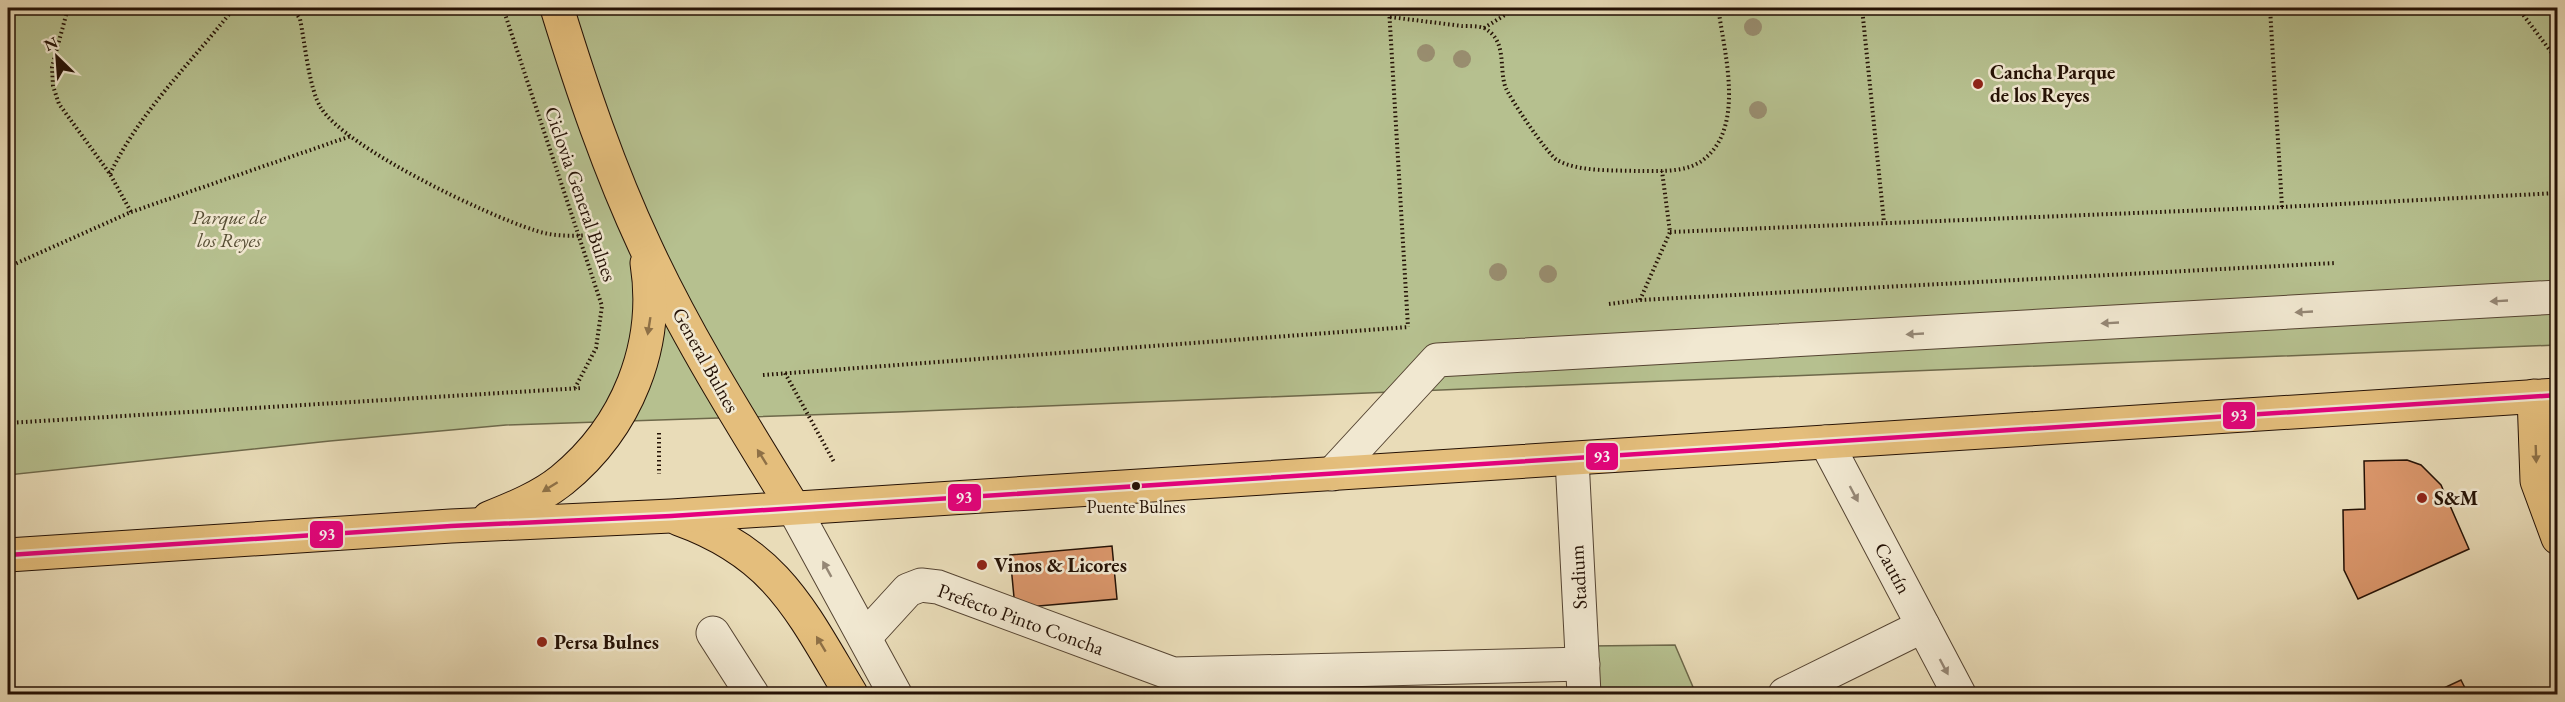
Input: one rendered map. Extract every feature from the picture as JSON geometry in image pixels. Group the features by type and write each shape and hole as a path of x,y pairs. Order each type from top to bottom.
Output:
{"main road":[{"name":"General Bulnes","path":"557,8 597,131 641,238 714,379 793,507"},
{"path":"451,526 490,517 527,502 561,480 590,453 615,422 634,384 645,351 650,316 650,281 641,238"},
{"path":"8,555 451,526 671,516 2551,395 2537,481 2558,538"},
{"path":"671,516 709,529 744,550 774,576 798,607 850,694"}],"street":[{"path":"1332,474 1437,360 2558,297"},
{"name":"Cautín","path":"1826,442 1959,694"},
{"name":"Stadium","path":"1572,459 1583,679"},
{"name":"General Bulnes","path":"793,507 895,694"},
{"name":"Prefecto Pinto Concha","path":"865,637 908,590 921,585 938,587 1178,684"},
{"path":"1785,694 1923,626"},
{"path":"714,633 752,694"},
{"path":"1178,684 1583,679"}],"path":[{"path":"8,17 19,8"},
{"path":"69,8 52,67 53,86 58,104 110,174 131,212"},
{"path":"110,174 122,148 142,121 234,8"},
{"path":"293,8 300,19 317,100 334,123 351,136 413,174 480,208 534,231 556,236 641,238"},
{"name":"Ciclovia General Bulnes","path":"8,423 575,389 596,348 602,306 503,8"},
{"path":"1389,8 1408,327"},
{"path":"1484,28 1516,8"},
{"path":"1390,17 1484,28 1496,39 1503,58 1505,86 1536,137 1556,160 1590,170 1662,171 1685,168 1703,160 1717,143 1726,121 1731,98 1719,13 1716,8"},
{"path":"1862,8 1884,222"},
{"path":"2270,8 2282,207"},
{"path":"2518,8 2558,61"},
{"path":"8,267 131,212 351,136"},
{"path":"1640,300 1670,232 1662,171"},
{"path":"1670,232 2282,207 2558,193"}],"green space":[{"name":"Parque de los Reyes","path":"8,8 2557,8 2557,345 897,412 506,425 8,475"},
{"path":"1675,645 1696,694 1592,694 1590,646"}],"building":[{"path":"2407,460 2421,465 2441,485 2469,549 2358,599 2344,570 2343,510 2365,509 2364,461"},
{"path":"1112,546 1117,599 1015,608 1010,555"},
{"path":"2461,680 2468,694 2431,694"}],"transit line":[{"name":"93","path":"8,555 451,526 671,516 2558,395"}],"place":[{"name":"Cancha Parque de los Reyes","path":"1978,84"},
{"name":"Puente Bulnes","path":"1136,486"},
{"name":"S&M","path":"2422,498"},
{"name":"Vinos & Licores","path":"982,565"},
{"name":"Persa Bulnes","path":"542,642"}]}
